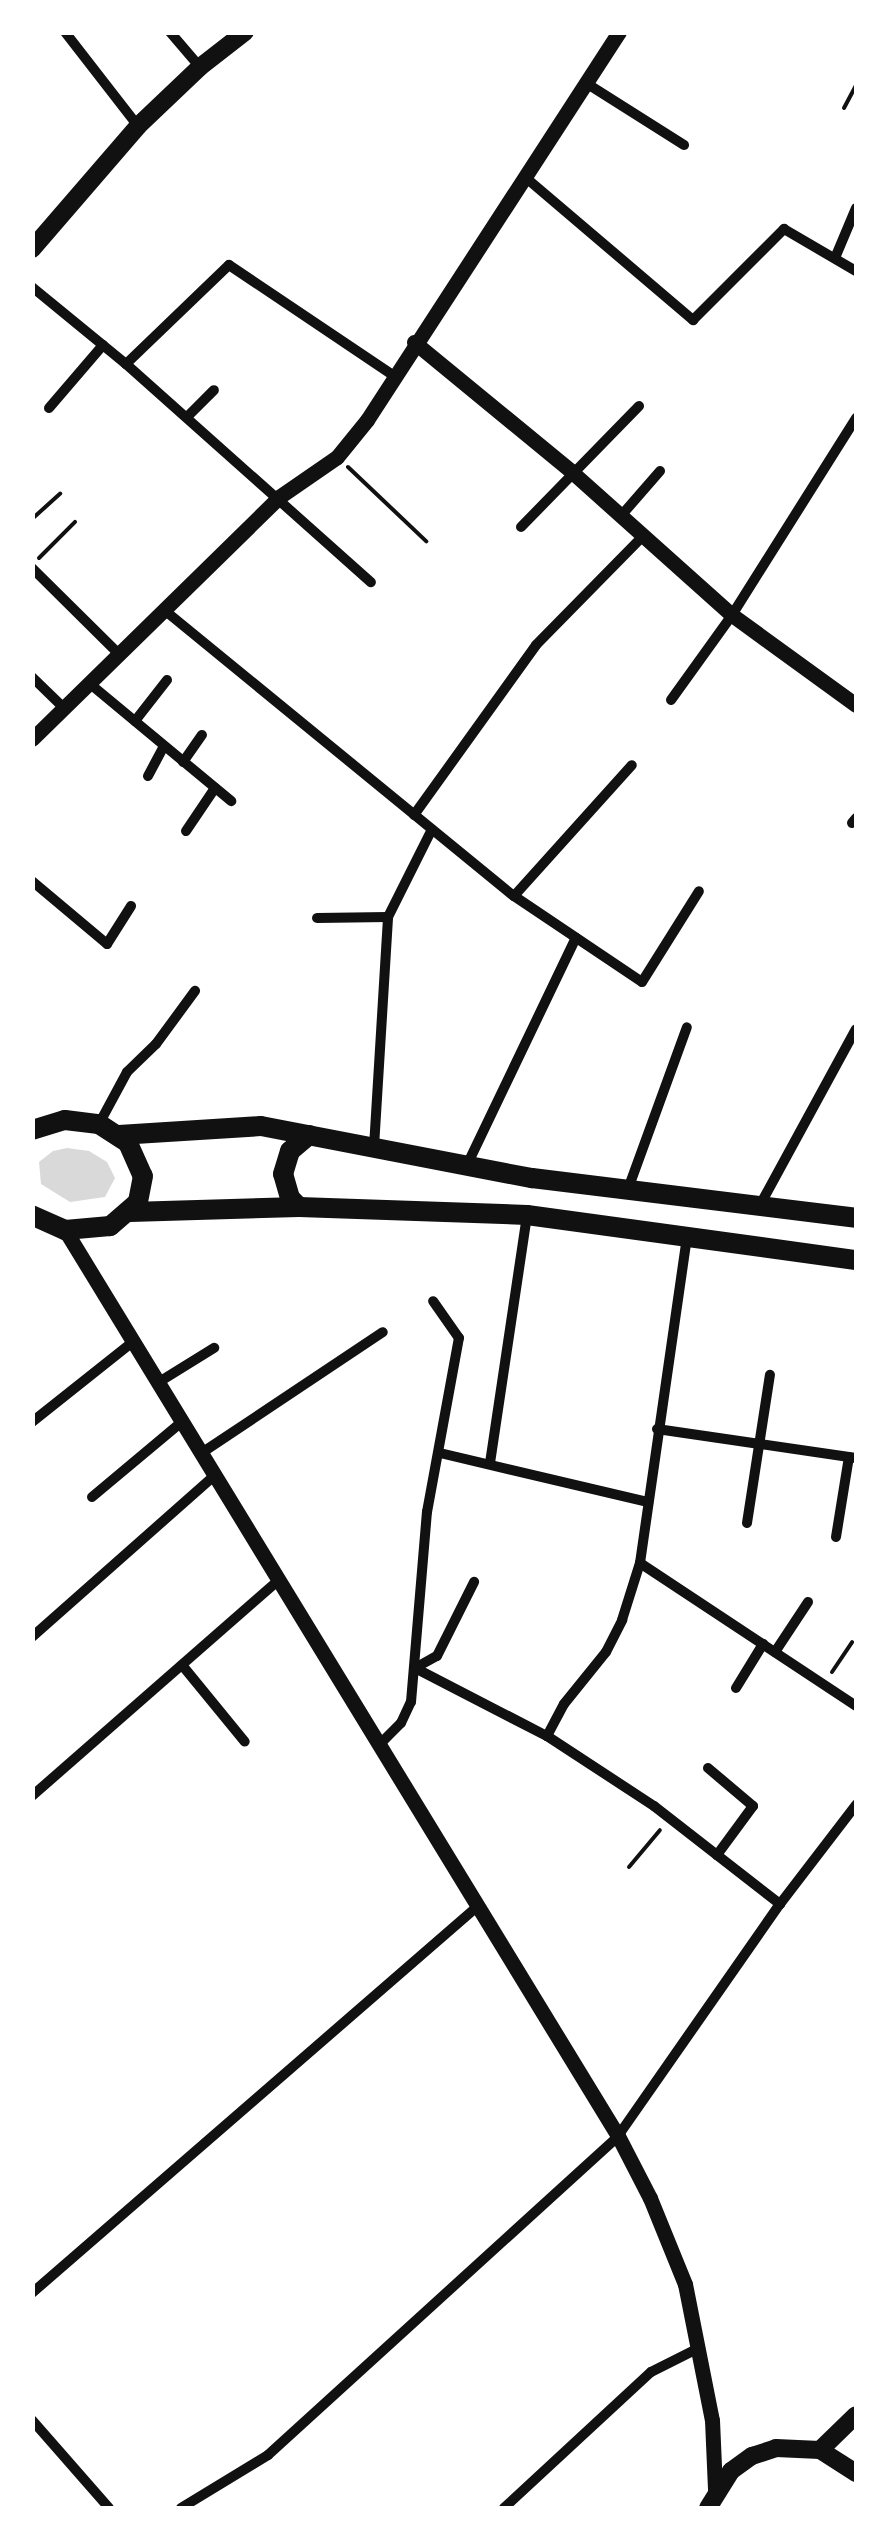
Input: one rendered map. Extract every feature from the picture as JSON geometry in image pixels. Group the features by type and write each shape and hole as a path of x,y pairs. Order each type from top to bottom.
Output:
{"main road":[{"path":"32,249 138,126 200,67 245,32"},
{"path":"36,1127 65,1120 99,1124 119,1135 135,1152 143,1176 138,1202 130,1212 99,1230 65,1230 36,1223"},
{"path":"119,1135 261,1126 466,1166 856,1218"},
{"path":"299,1207 290,1198 283,1174 290,1150 310,1135"},
{"path":"130,1212 299,1207 528,1215 856,1260"},
{"path":"820,2450 856,2416"},
{"path":"708,2508 716,2490 752,2456 776,2448 820,2450 856,2473"}],"street":[{"path":"65,32 138,126"},
{"path":"170,32 200,67"},
{"path":"32,739 279,496 337,457 619,32"},
{"path":"586,83 684,145"},
{"path":"524,177 693,320 784,229 856,271"},
{"path":"834,258 856,208"},
{"path":"126,364 229,265 394,376"},
{"path":"32,286 279,496 371,582"},
{"path":"414,342 572,472 732,615 856,704"},
{"path":"49,408 103,345"},
{"path":"187,417 214,390"},
{"path":"521,527 639,406"},
{"path":"671,700 732,615 856,418"},
{"path":"620,517 660,471"},
{"path":"414,815 536,645 642,537"},
{"path":"32,567 118,653"},
{"path":"163,608 514,896 642,982 700,891"},
{"path":"32,677 64,708"},
{"path":"135,721 167,680"},
{"path":"89,683 231,801"},
{"path":"183,762 202,736"},
{"path":"148,776 164,746"},
{"path":"514,896 632,765"},
{"path":"186,831 215,788"},
{"path":"374,1148 388,917 432,829"},
{"path":"32,881 106,944 131,906"},
{"path":"317,918 388,917"},
{"path":"466,1166 576,938"},
{"path":"99,1124 126,1072 156,1044 195,990"},
{"path":"628,1190 687,1027"},
{"path":"759,1206 856,1029"},
{"path":"490,1463 528,1215"},
{"path":"65,1230 618,2136 650,2198 685,2284 712,2420 716,2490"},
{"path":"547,1736 564,1704 606,1652 622,1620 640,1563 686,1237"},
{"path":"380,1745 406,1712 415,1668 426,1512 440,1453 458,1338 433,1301"},
{"path":"203,1452 383,1332"},
{"path":"32,1422 134,1341"},
{"path":"159,1382 214,1348"},
{"path":"747,1523 770,1375"},
{"path":"92,1497 183,1421"},
{"path":"658,1429 853,1458 836,1536"},
{"path":"440,1453 648,1502"},
{"path":"32,1637 216,1474"},
{"path":"640,1563 856,1706"},
{"path":"32,1796 279,1580"},
{"path":"415,1668 437,1656 474,1582"},
{"path":"775,1652 808,1602"},
{"path":"736,1688 763,1644"},
{"path":"182,1665 245,1742"},
{"path":"415,1668 547,1736 669,1818 780,1904"},
{"path":"708,1768 753,1806 716,1855"},
{"path":"181,2508 268,2455 618,2136 780,1904 856,1804"},
{"path":"32,2293 478,1906"},
{"path":"504,2508 651,2372 700,2348"},
{"path":"32,2420 109,2508"}],"path":[{"path":"844,108 856,85"},
{"path":"337,457 426,541"},
{"path":"32,519 60,494"},
{"path":"32,567 75,522"},
{"path":"824,1684 852,1642"},
{"path":"628,1867 669,1818"}],"shaded area":[{"path":"53,1151 89,1151 107,1162 115,1178 105,1197 70,1202 41,1184 39,1162"}]}
